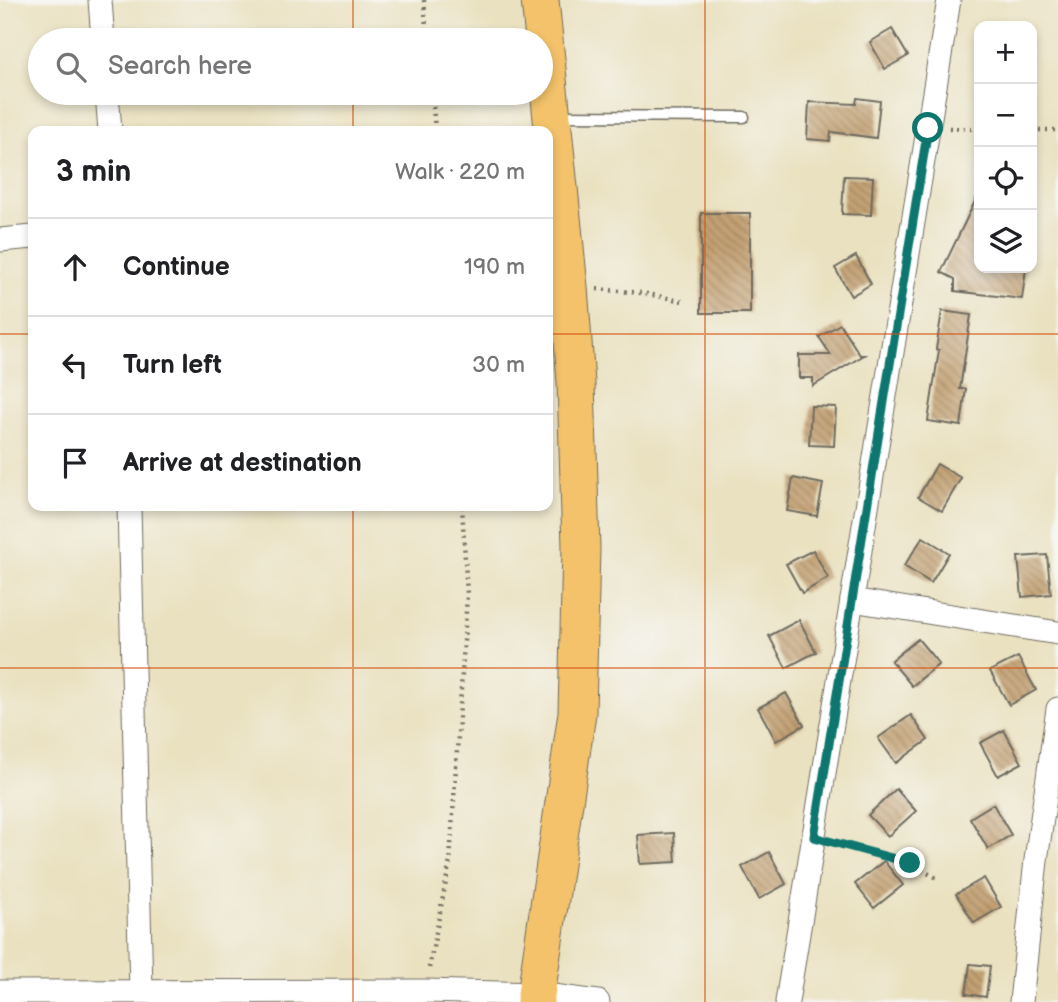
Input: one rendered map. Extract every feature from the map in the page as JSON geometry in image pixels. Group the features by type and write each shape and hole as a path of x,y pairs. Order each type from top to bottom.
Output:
{"main road":[{"path":"540,0 543,28"},
{"path":"551,105 553,126"},
{"path":"537,998 577,713 581,548 569,287 553,126"}],"street":[{"path":"100,0 102,28"},
{"path":"787,1002 949,0"},
{"path":"108,105 110,126"},
{"path":"0,240 28,237"},
{"path":"129,511 141,991"},
{"path":"852,600 1058,633"},
{"path":"1021,1002 1036,860 1058,709"},
{"path":"0,992 425,991 598,1002"}],"lane":[{"path":"552,116 744,117"}],"path":[{"path":"424,0 426,28"},
{"path":"433,105 435,126"},
{"path":"1037,130 1058,130"},
{"path":"569,287 642,293 683,302"},
{"path":"425,991 450,861 467,595 461,511"},
{"path":"814,837 910,863 939,879"}],"building":[{"path":"892,29 908,56 885,69 870,42"},
{"path":"857,98 880,101 876,138 831,132 830,141 807,139 809,102 856,104"},
{"path":"844,176 873,177 871,215 842,214"},
{"path":"974,203 974,273 1025,273 1022,299 955,291 955,279 941,272"},
{"path":"701,213 750,213 750,313 701,313"},
{"path":"856,256 871,284 851,296 835,268"},
{"path":"942,311 971,315 960,389 966,389 961,426 928,421"},
{"path":"840,324 860,355 864,355 813,386 813,378 799,378 799,355 831,355 819,337"},
{"path":"811,406 836,407 834,446 809,445"},
{"path":"937,464 961,478 942,511 918,497"},
{"path":"793,478 823,484 817,516 787,511"},
{"path":"923,537 949,553 931,583 904,566"},
{"path":"813,550 828,578 802,593 786,564"},
{"path":"1047,555 1051,594 1022,597 1018,557"},
{"path":"799,620 816,652 786,668 769,636"},
{"path":"918,639 939,664 912,686 891,661"},
{"path":"1018,657 1036,690 1009,705 990,671"},
{"path":"786,693 804,725 776,741 758,708"},
{"path":"911,715 928,740 896,763 878,738"},
{"path":"1004,730 1022,763 998,776 980,743"},
{"path":"896,789 916,811 888,836 868,815"},
{"path":"993,804 1011,835 988,849 970,818"},
{"path":"674,833 676,862 640,864 638,835"},
{"path":"769,852 786,884 759,899 742,867"},
{"path":"884,861 903,885 874,908 855,884"},
{"path":"984,878 1001,907 974,923 956,894"},
{"path":"970,964 990,966 986,997 966,994"}],"route":[{"path":"910,863 814,837 928,128"}]}
